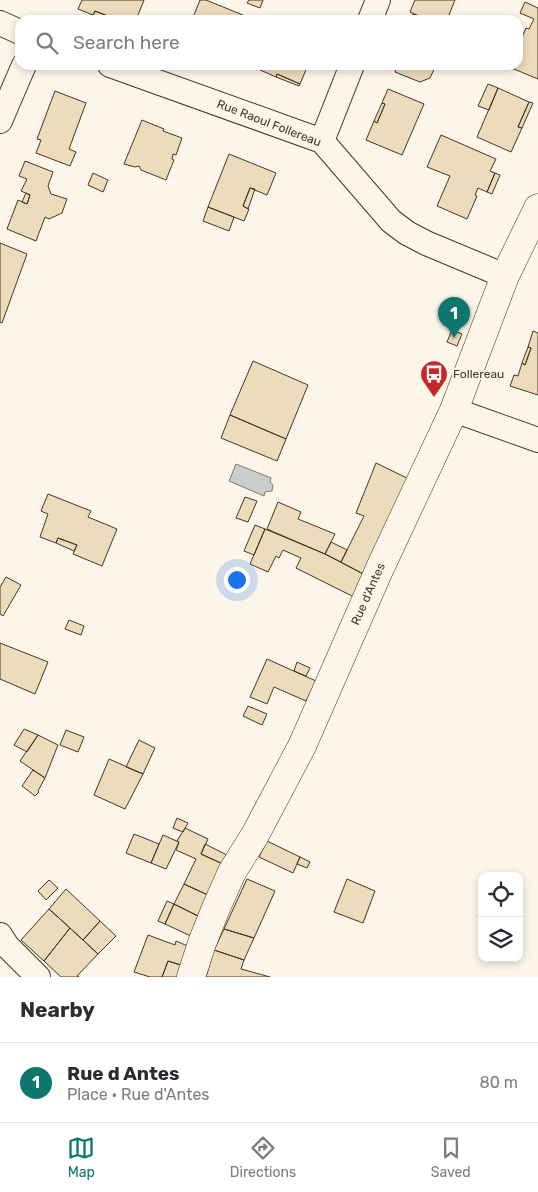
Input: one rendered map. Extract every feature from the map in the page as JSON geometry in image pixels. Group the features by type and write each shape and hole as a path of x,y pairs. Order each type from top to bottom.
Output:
{"street":[{"path":"372,15 378,0"},
{"path":"0,23 15,30"},
{"path":"0,121 22,70"},
{"name":"Rue Raoul Follereau","path":"124,70 322,141 391,221 407,233 426,243 505,276"},
{"path":"322,141 350,70"},
{"name":"Rue d'Antes","path":"192,977 202,943 232,872 255,835 302,746 380,568 454,410 505,276 538,208"},
{"path":"454,410 538,440"},
{"path":"2,942 38,977"}],"shaded area":[{"path":"236,464 271,478 272,491 265,492 264,496 229,481"}],"building":[{"path":"82,0 144,0 138,15 105,15 95,11 93,15 78,9"},
{"path":"200,0 206,0 243,15 194,15"},
{"path":"249,0 263,0 260,8 247,3"},
{"path":"415,0 455,0 449,15 417,15 410,12"},
{"path":"525,2 538,8 538,79 516,70 523,70 523,35 526,28 529,29 534,19 520,13"},
{"path":"95,11 105,15 93,15"},
{"path":"260,70 306,70 300,84 277,74 276,77"},
{"path":"396,70 434,70 430,78 420,82 395,72"},
{"path":"277,74 300,84 299,86 276,77"},
{"path":"488,84 498,88 489,110 478,106"},
{"path":"498,88 529,102 518,127 522,128 511,152 477,137"},
{"path":"388,89 424,104 402,155 366,140 374,121 377,123 385,104 382,103"},
{"path":"55,91 86,103 69,149 76,152 70,166 36,153 41,140 37,139"},
{"path":"529,102 533,103 522,128 518,127"},
{"path":"382,103 385,104 377,123 374,121"},
{"path":"142,120 182,138 176,155 173,154 172,159 174,160 166,180 141,170 139,166 135,167 124,164"},
{"path":"441,135 496,159 490,171 495,173 487,192 478,188 475,195 477,196 467,219 437,206 450,176 427,167"},
{"path":"229,154 276,173 267,195 250,188 243,206 249,209 244,221 208,207"},
{"path":"25,161 53,172 48,186 51,194 67,199 62,213 49,219 45,217 36,241 7,229 18,200 27,204 30,195 21,191 27,179 19,176"},
{"path":"93,173 108,180 103,192 88,185"},
{"path":"495,173 500,175 492,194 487,192"},
{"path":"250,188 255,189 248,209 243,206"},
{"path":"26,193 30,195 27,204 22,202"},
{"path":"208,207 234,217 229,231 203,221"},
{"path":"0,243 27,254 2,323 0,322"},
{"path":"452,330 462,334 457,346 447,342"},
{"path":"533,331 538,333 538,395 510,386 514,375 518,376 522,363 525,365 531,348 528,347"},
{"path":"528,347 531,348 525,365 522,363"},
{"path":"253,361 308,385 286,439 230,415"},
{"path":"230,415 286,439 277,461 221,438"},
{"path":"376,463 409,479 365,575 341,562 364,516 356,513"},
{"path":"48,494 91,511 88,517 117,529 102,566 73,554 77,545 58,538 56,543 40,537 48,514 41,511"},
{"path":"245,497 257,501 248,522 236,518"},
{"path":"278,502 301,512 298,519 335,534 325,554 267,529"},
{"path":"255,525 265,529 254,555 244,551"},
{"path":"265,529 325,554 365,575 354,597 296,568 301,558 283,550 279,558 276,556 268,572 250,564"},
{"path":"58,538 77,545 74,551 56,543"},
{"path":"331,542 347,550 341,562 325,554"},
{"path":"6,577 21,585 3,616 0,614 0,587"},
{"path":"69,620 84,626 81,635 65,629"},
{"path":"0,643 48,662 35,694 0,679"},
{"path":"267,659 316,681 306,701 274,687 267,704 250,697"},
{"path":"297,662 310,668 306,676 294,671"},
{"path":"248,706 267,714 262,725 243,716"},
{"path":"24,729 38,735 27,752 14,745"},
{"path":"66,730 84,737 78,752 60,745"},
{"path":"38,735 58,745 45,778 20,761"},
{"path":"139,740 155,748 143,774 126,767"},
{"path":"109,759 143,774 125,809 94,795"},
{"path":"33,770 45,778 39,792 35,796 22,786"},
{"path":"177,818 188,823 183,832 173,828"},
{"path":"185,828 208,839 201,854 225,865 210,896 184,884 196,859 176,850 179,842 177,841"},
{"path":"134,834 159,844 151,863 126,853"},
{"path":"163,835 179,842 166,869 151,863"},
{"path":"267,841 300,857 293,873 259,857"},
{"path":"205,844 229,856 225,865 201,854"},
{"path":"300,857 310,862 307,868 297,864"},
{"path":"247,879 275,891 254,938 224,929"},
{"path":"347,879 375,891 363,923 334,912"},
{"path":"49,880 58,888 46,900 38,891"},
{"path":"184,884 210,896 200,917 174,904"},
{"path":"66,889 100,921 83,940 49,909"},
{"path":"167,901 174,904 165,924 158,921"},
{"path":"174,904 200,917 193,937 165,924"},
{"path":"49,909 70,928 44,961 21,940"},
{"path":"100,921 116,936 98,954 83,940"},
{"path":"70,928 98,954 77,976 79,977 61,977 44,961"},
{"path":"224,929 254,938 244,960 214,950"},
{"path":"148,935 175,945 176,941 190,947 184,966 168,961 162,977 150,977 134,972"},
{"path":"214,950 244,960 241,969 270,977 206,977"},
{"path":"168,961 184,966 181,977 162,977"}],"place":[{"name":"Rue d Antes","path":"454,338"},
{"name":"Follereau","path":"434,398"}]}
